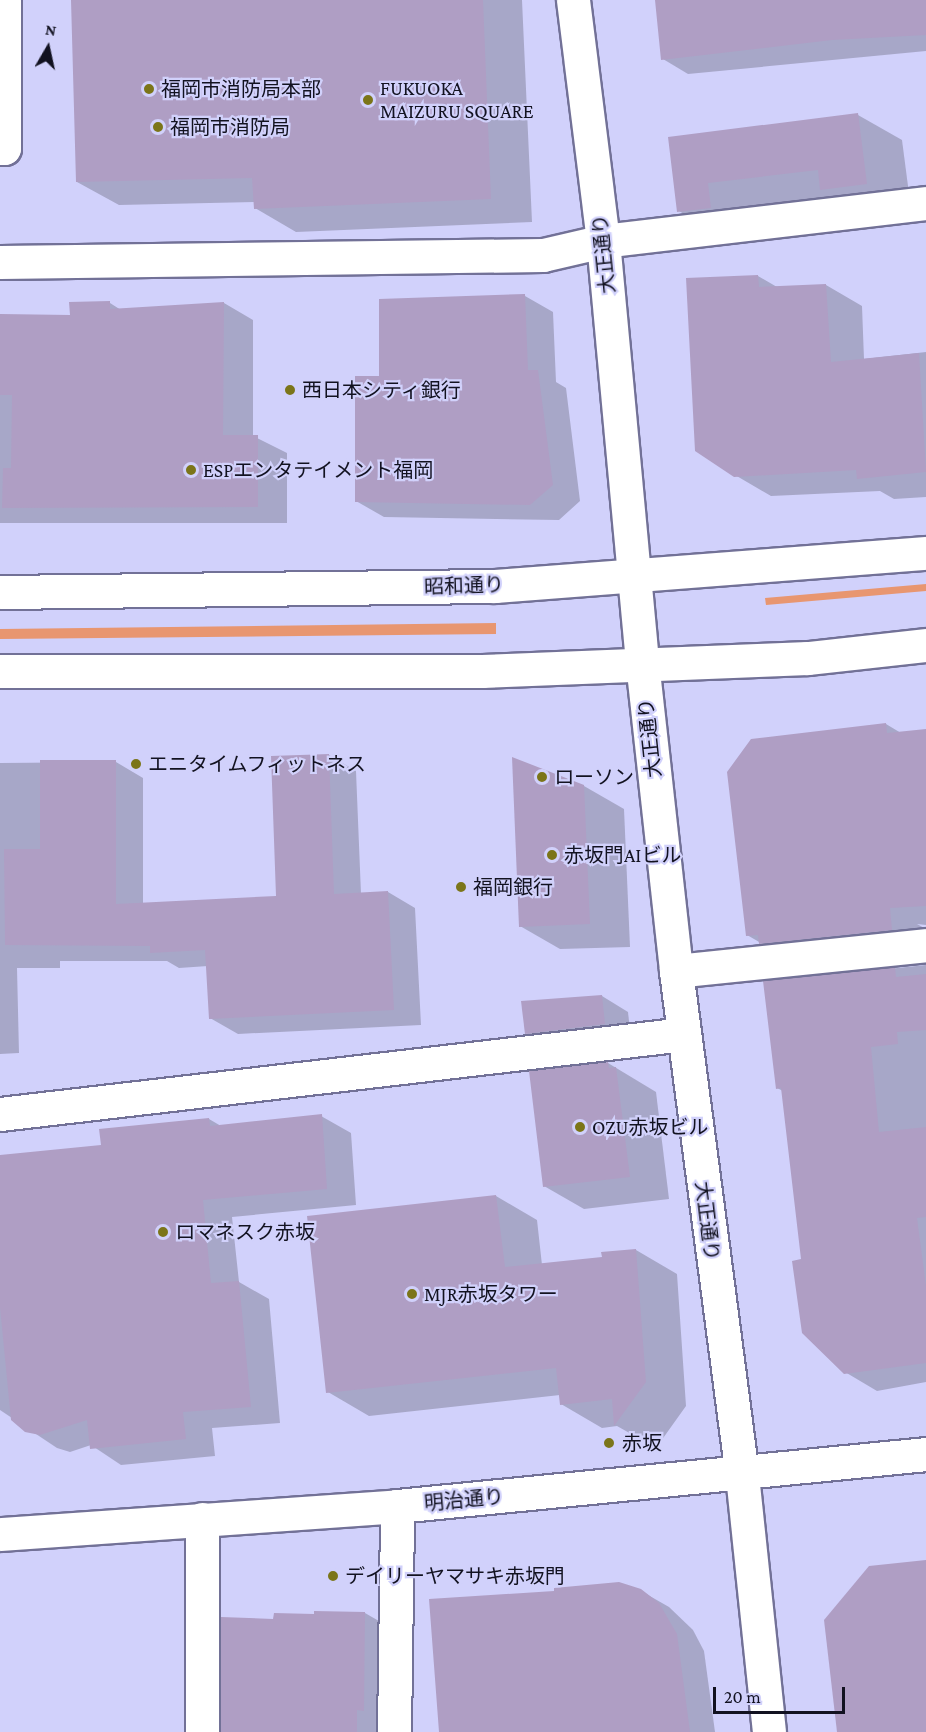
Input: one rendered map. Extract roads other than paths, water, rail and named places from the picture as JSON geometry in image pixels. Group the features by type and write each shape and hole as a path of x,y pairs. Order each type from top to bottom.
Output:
{"street":[{"path":"0,148 4,148 4,0"},
{"name":"大正通り","path":"573,0 603,242 636,575 642,662 676,971 742,1475 769,1732"},
{"path":"0,262 543,255 603,242 926,203"},
{"name":"昭和通り","path":"0,592 495,586 926,553"},
{"path":"0,671 482,670 808,657 926,645"},
{"path":"676,971 926,945"},
{"path":"0,1114 684,1034"},
{"name":"明治通り","path":"0,1534 397,1506 742,1475 926,1454"},
{"path":"394,1732 397,1506"},
{"path":"202,1519 202,1732"}],"place":[{"name":"福岡市消防局本部","path":"149,89"},
{"name":"FUKUOKA MAIZURU SQUARE","path":"368,100"},
{"name":"福岡市消防局","path":"158,127"},
{"name":"西日本シティ銀行","path":"290,390"},
{"name":"ESPエンタテイメント福岡","path":"191,470"},
{"name":"エニタイムフィットネス","path":"136,764"},
{"name":"ローソン","path":"542,777"},
{"name":"赤坂門AIビル","path":"552,855"},
{"name":"福岡銀行","path":"461,887"},
{"name":"OZU赤坂ビル","path":"580,1127"},
{"name":"ロマネスク赤坂","path":"163,1232"},
{"name":"MJR赤坂タワー","path":"412,1294"},
{"name":"赤坂","path":"609,1443"},
{"name":"デイリーヤマサキ赤坂門","path":"333,1576"}]}
